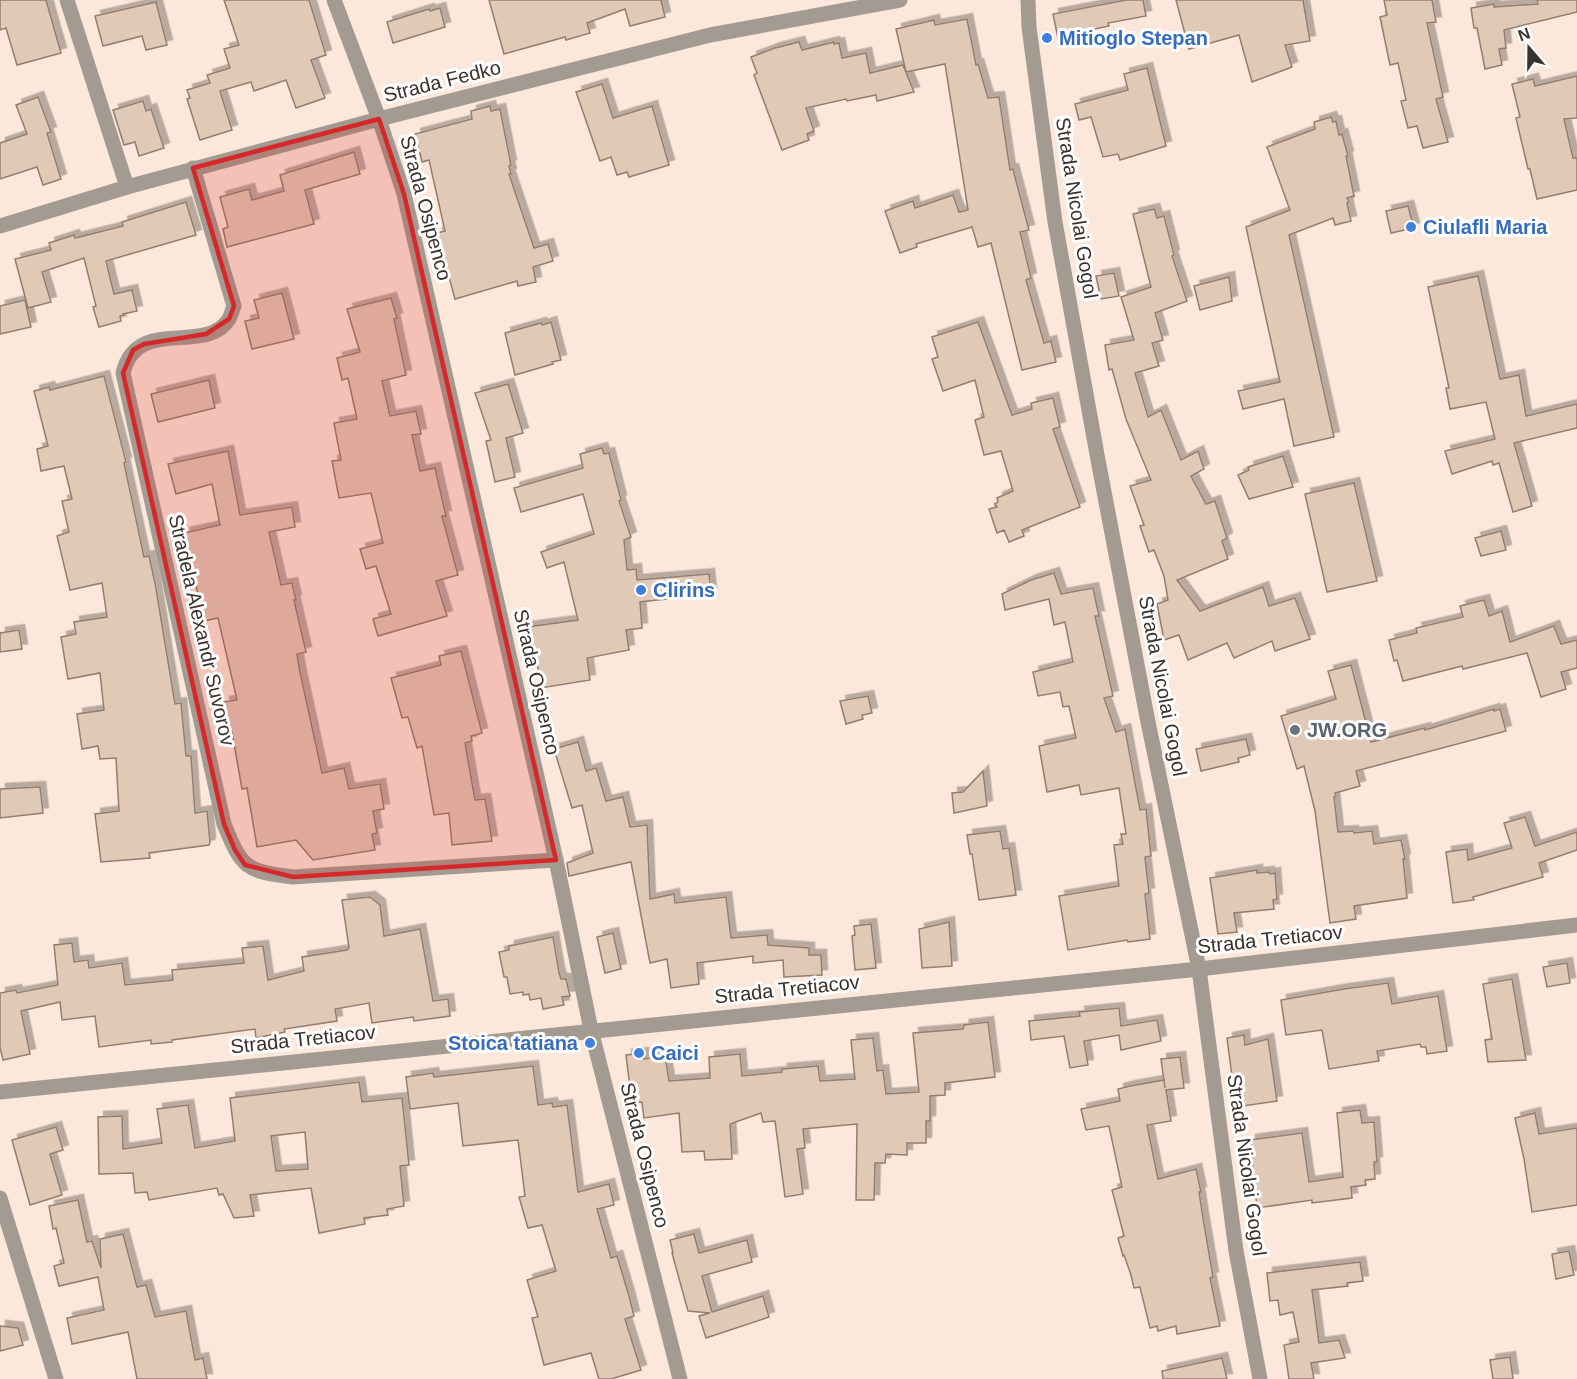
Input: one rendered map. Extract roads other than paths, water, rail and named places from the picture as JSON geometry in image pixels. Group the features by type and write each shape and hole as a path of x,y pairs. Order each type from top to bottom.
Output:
{"street":[{"path":"67,0 127,187"},
{"name":"Strada Osipenco","path":"334,0 379,118 410,217 556,860 591,1030 680,1379"},
{"name":"Strada Fedko","path":"0,226 193,168 379,118 710,36 900,0"},
{"name":"Strada Nicolai Gogol","path":"1028,0 1029,27 1057,233 1147,717 1199,969 1236,1251 1260,1379"},
{"name":"Stradela Alexandr Suvorov","path":"193,168 234,306 229,319 220,328 206,334 160,340 133,350 126,361 123,373 225,824 235,850 245,865 263,873 293,876 556,860"},
{"name":"Strada Tretiacov","path":"0,1092 1199,969 1577,925"},
{"path":"0,1198 56,1379"}],"place":[{"name":"Mitioglo Stepan","path":"1047,38"},
{"name":"Ciulafli Maria","path":"1411,227"},
{"name":"Clirins","path":"641,590"},
{"name":"JW.ORG","path":"1295,730"},
{"name":"Stoica tatiana","path":"590,1043"},
{"name":"Caici","path":"639,1053"}]}
